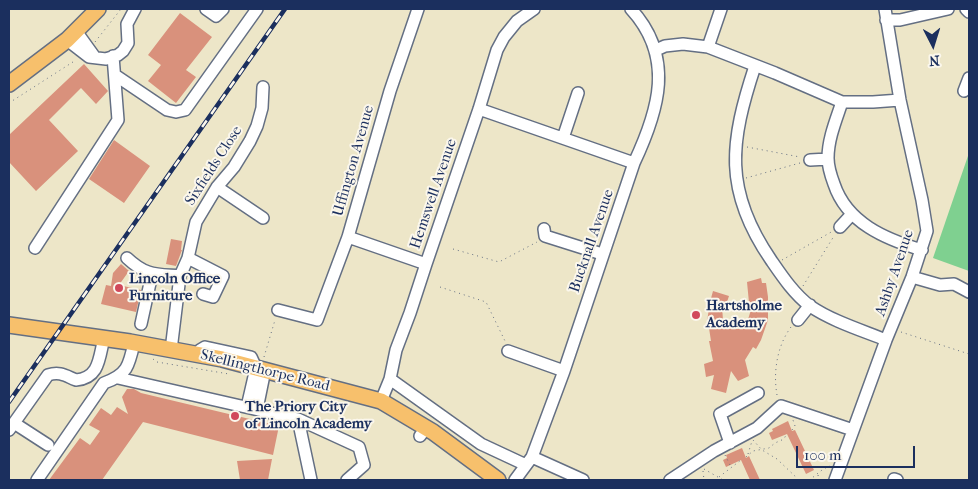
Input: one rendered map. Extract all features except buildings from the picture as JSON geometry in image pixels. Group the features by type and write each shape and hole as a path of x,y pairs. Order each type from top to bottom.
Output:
{"main road":[{"path":"9,84 72,35 98,9"},
{"name":"Skellingthorpe Road","path":"9,325 104,338 222,359 261,367 381,401 423,432 498,480"}],"street":[{"path":"72,35 89,57 94,52 106,59 123,51 128,43 127,24 135,9"},
{"path":"206,9 216,16 223,9"},
{"path":"116,80 167,110 176,112 186,110 257,9"},
{"name":"Uffington Avenue","path":"278,310 317,320 348,237 390,91 418,9"},
{"name":"Hemswell Avenue","path":"381,401 390,379 396,350 479,109 497,50 504,37 532,9"},
{"name":"Bucknall Avenue","path":"515,480 529,461 564,371 602,254 634,163 653,116 659,81 659,62 656,50 631,9"},
{"path":"708,47 721,9"},
{"path":"886,14 900,20 948,9"},
{"path":"966,9 969,12"},
{"name":"Ashby Avenue","path":"835,480 886,340 922,250 927,231 900,100 886,14"},
{"path":"656,50 665,46 683,44 708,47 842,102 900,100"},
{"path":"35,248 118,120 113,56"},
{"path":"755,66 744,98 735,144 736,182 752,230 786,283 810,305 845,324 886,340"},
{"path":"964,91 969,78"},
{"name":"Sixfields Close","path":"171,350 180,276 188,258 196,222 217,187 234,167 250,141 262,108 263,87"},
{"path":"563,138 578,93"},
{"path":"842,102 833,128 828,158 835,188 842,201 861,223 887,238 922,250"},
{"path":"479,109 634,163"},
{"path":"810,160 828,158"},
{"path":"217,187 263,218"},
{"path":"840,227 852,214"},
{"path":"542,236 602,254"},
{"path":"348,237 426,264"},
{"path":"127,258 138,268 152,274 180,276"},
{"path":"188,258 223,276 213,297 203,294"},
{"path":"141,324 152,274"},
{"path":"912,277 940,285 954,284 969,292"},
{"path":"798,320 810,305"},
{"path":"48,446 11,427 48,375 55,373 64,374 76,380 89,376 100,362 104,338"},
{"path":"118,378 128,365 134,343"},
{"path":"504,349 564,371"},
{"path":"252,408 261,367"},
{"path":"36,480 104,383 118,378 298,419 359,447 364,465 347,480"},
{"path":"390,379 481,444 583,480"},
{"path":"726,445 720,414 758,393"},
{"path":"670,480 757,428 779,400 853,430"},
{"path":"298,419 310,480"}],"path":[{"path":"94,52 121,9"},
{"path":"9,103 82,56"},
{"path":"735,144 810,160"},
{"path":"736,182 810,160"},
{"path":"774,265 840,227"},
{"path":"798,294 840,227"},
{"path":"453,248 499,262 542,236"},
{"path":"440,287 486,302 504,349"},
{"path":"261,367 278,310"},
{"path":"779,400 775,384 778,354 782,340 798,320"},
{"path":"891,328 969,354"},
{"path":"150,357 157,362 167,364 226,374 235,373"},
{"path":"787,433 782,440 775,442 769,448 762,450 754,451 747,456 752,440 762,450 777,459 799,480"},
{"path":"726,445 731,468"},
{"path":"718,477 741,460"},
{"path":"809,480 822,469 830,466 840,468"},
{"path":"704,480 702,468 723,480"},
{"path":"818,474 819,480"},
{"path":"713,480 723,480"}],"green space":[{"path":"969,153 969,271 933,258"}],"railway":[{"path":"9,402 285,9"}],"place":[{"name":"Lincoln Office Furniture","path":"119,288"},
{"name":"Hartsholme Academy","path":"696,315"},
{"name":"The Priory City of Lincoln Academy","path":"235,416"}]}
